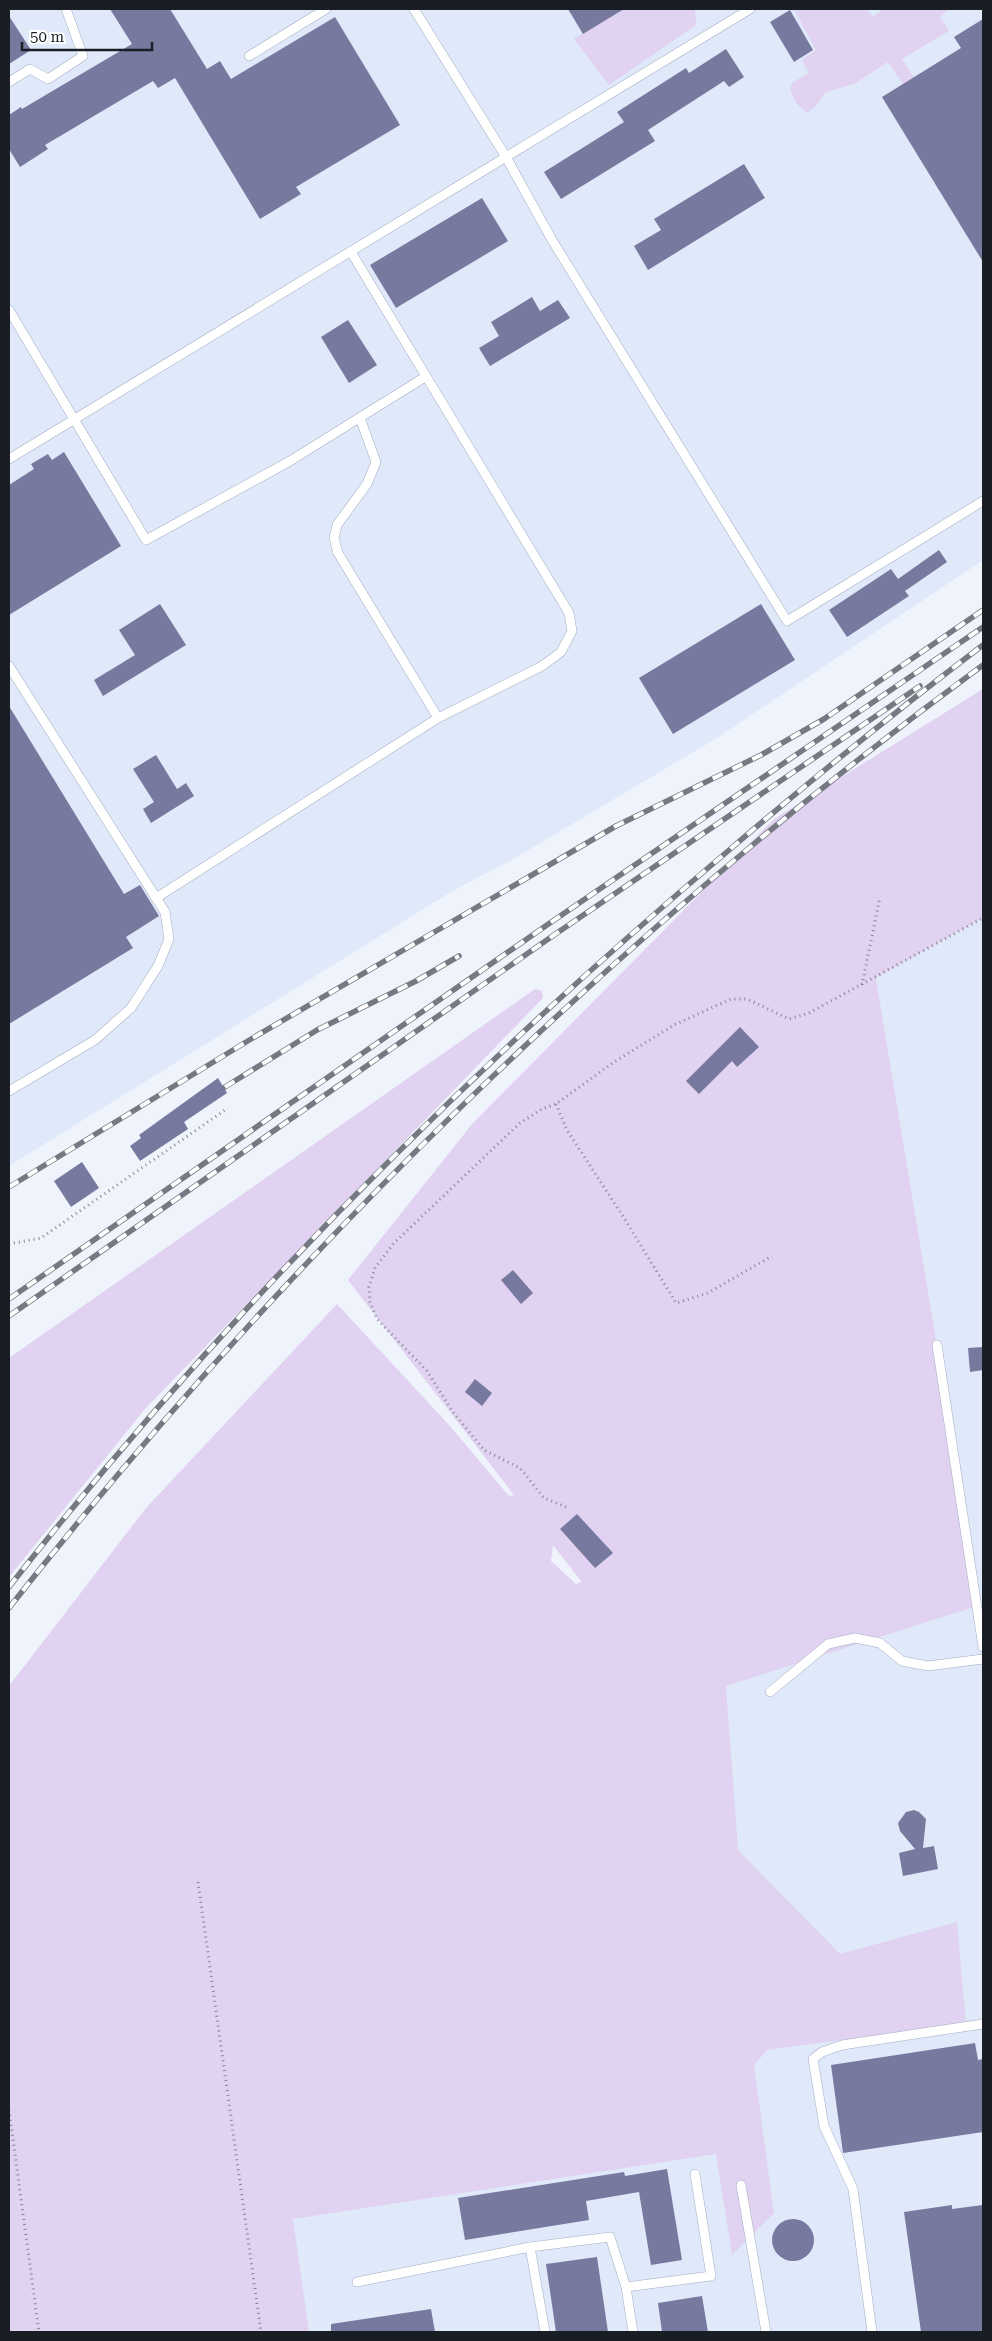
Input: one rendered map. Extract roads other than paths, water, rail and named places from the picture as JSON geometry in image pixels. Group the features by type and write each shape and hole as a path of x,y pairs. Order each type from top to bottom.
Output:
{"lane":[{"path":"9,82 30,69 48,79 82,56 66,9"},
{"path":"249,56 326,9"},
{"path":"414,9 506,157 552,240 787,621 983,501"},
{"path":"9,459 750,9"},
{"path":"156,898 438,718 542,666 561,652 572,631 568,613 351,252"},
{"path":"9,310 146,540 290,461 425,377"},
{"path":"360,418 376,462 367,484 337,525 334,538 338,554 438,718"},
{"path":"9,666 165,912 169,939 158,966 130,1008 95,1040 9,1091"},
{"path":"937,1345 983,1648"},
{"path":"770,1692 828,1644 856,1638 880,1642 902,1661 928,1666 983,1659"},
{"path":"872,2332 853,2189 824,2126 813,2059 822,2052 842,2044 983,2024"},
{"path":"626,2287 711,2276 695,2174"},
{"path":"741,2185 766,2332"},
{"path":"357,2282 530,2247 610,2237 626,2287 633,2332"},
{"path":"530,2247 545,2332"}],"railway":[{"path":"9,1187 251,1039 616,826 761,755 824,719 983,610"},
{"path":"9,1299 547,925 983,627"},
{"path":"9,1587 90,1487 174,1389 261,1294 441,1110 535,1021 728,851 854,746 983,645"},
{"path":"9,1608 116,1477 228,1349 344,1224 464,1104 588,988 716,875 848,768 983,665"},
{"path":"9,1316 554,935 920,686"},
{"path":"225,1087 317,1030 416,981 459,956"}]}
